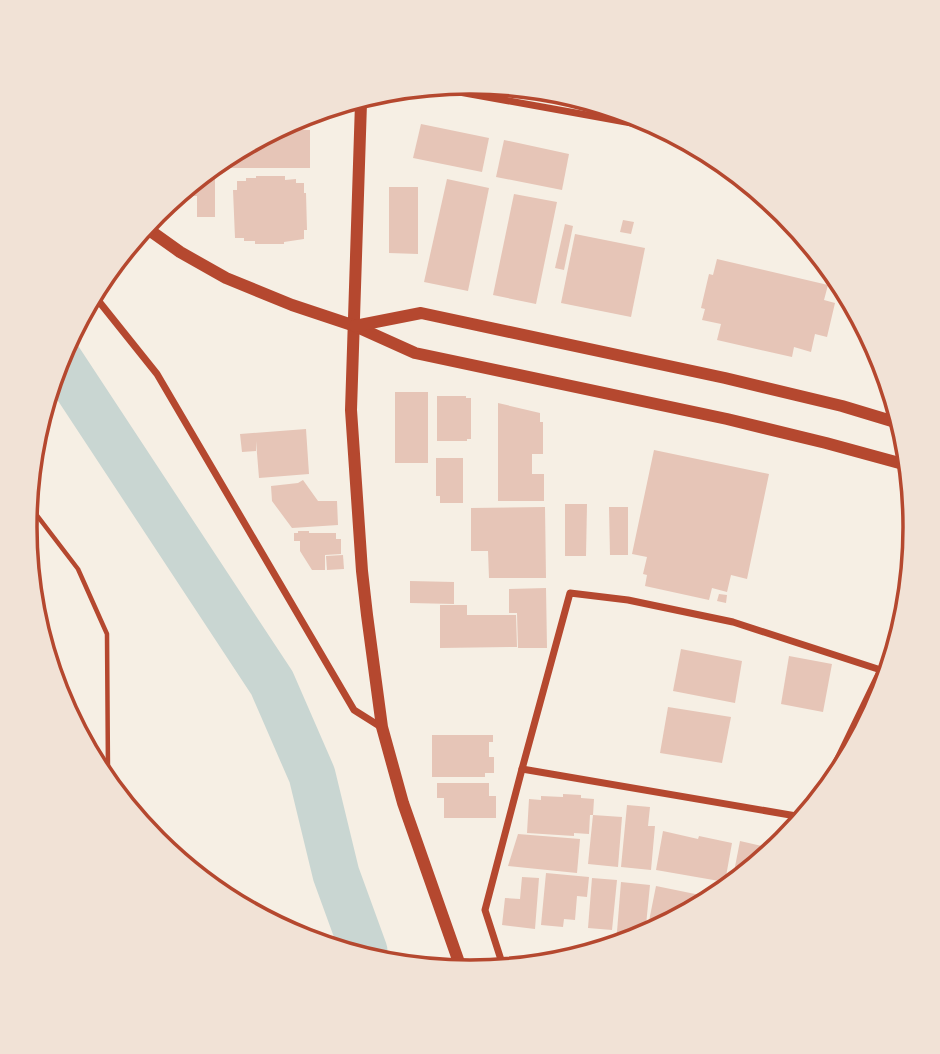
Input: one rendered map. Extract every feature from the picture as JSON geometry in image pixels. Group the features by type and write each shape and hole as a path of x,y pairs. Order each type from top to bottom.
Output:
{"street":[{"path":"470,94 619,121"},
{"path":"360,109 351,410 362,571 382,727 403,803 458,960"},
{"path":"153,232 180,252 226,278 292,305 355,326 415,353 727,419 899,463"},
{"path":"100,302 157,374 354,710 382,727"},
{"path":"355,326 421,313 738,381 889,420"},
{"path":"501,959 485,910 570,593 628,600 733,622 879,669"},
{"path":"522,769 793,816"}],"path":[{"path":"37,516 78,569 107,634 108,765"}],"building":[{"path":"421,124 489,138 482,172 413,158"},
{"path":"298,130 310,130 310,168 228,168 278,138"},
{"path":"504,140 569,154 562,190 496,177"},
{"path":"285,176 285,180 296,179 296,183 304,183 307,230 304,230 304,239 284,244 255,244 255,241 235,238 233,190 237,190 237,181 246,181 246,178"},
{"path":"215,177 215,217 197,217 197,196 190,196"},
{"path":"447,179 489,188 468,291 424,282"},
{"path":"389,187 418,187 418,254 389,253"},
{"path":"514,194 557,202 536,304 493,295"},
{"path":"623,220 634,222 631,234 620,232"},
{"path":"565,224 573,226 564,270 555,268"},
{"path":"575,234 645,248 631,317 561,303"},
{"path":"717,259 828,285 824,300 835,303 827,337 815,334 811,352 794,347 792,357 717,340 721,324 702,320 705,309 701,308 709,274 713,275"},
{"path":"395,392 428,392 428,463 395,463"},
{"path":"437,396 471,398 471,439 437,441"},
{"path":"498,403 540,413 540,422 543,422 543,454 532,454 532,474 544,474 544,501 498,501"},
{"path":"306,429 309,474 259,478 256,441 256,451 242,452 240,434"},
{"path":"654,450 769,474 747,579 731,575 727,592 712,588 709,600 645,586 647,575 643,574 647,557 632,554"},
{"path":"436,458 463,458 463,503 440,503 440,496 436,496"},
{"path":"303,480 318,501 337,501 338,525 292,528 272,501 271,486"},
{"path":"565,504 587,504 586,556 565,556"},
{"path":"545,507 546,578 489,578 488,551 471,551 471,508"},
{"path":"609,507 628,507 628,555 610,555"},
{"path":"294,533 336,533 336,539 341,539 341,554 325,555 325,570 312,570 300,551 300,541 294,541"},
{"path":"343,555 344,569 327,570 326,556"},
{"path":"410,581 454,582 454,604 410,603"},
{"path":"546,588 547,648 518,648 517,613 509,613 509,589"},
{"path":"719,594 727,595 726,603 717,601"},
{"path":"440,605 467,605 467,615 516,615 517,647 440,648"},
{"path":"681,649 742,661 735,703 673,691"},
{"path":"789,656 832,664 823,712 781,704"},
{"path":"668,707 731,717 722,763 660,753"},
{"path":"432,735 493,735 493,742 489,742 489,757 494,757 494,773 485,773 485,777 432,777"},
{"path":"437,783 489,783 489,796 496,796 496,818 444,818 444,798 437,798"},
{"path":"563,794 594,799 589,834 574,833 574,836 527,833 529,799 541,800 541,796 563,797"},
{"path":"627,805 650,807 648,826 655,826 651,870 621,867"},
{"path":"593,815 622,817 618,867 588,864"},
{"path":"663,831 732,843 726,877 720,881 656,870"},
{"path":"518,834 580,839 577,873 508,866"},
{"path":"740,841 763,846 756,853 734,871"},
{"path":"546,873 589,877 587,897 577,896 575,920 564,919 563,927 541,925"},
{"path":"522,877 539,878 535,929 502,925 505,898 520,899"},
{"path":"592,878 617,880 612,930 588,928"},
{"path":"621,882 650,885 646,923 617,934"},
{"path":"656,886 699,895 662,916 649,921"}],"waterway":[{"path":"66,371 272,683 312,775 336,874 362,946"}]}
